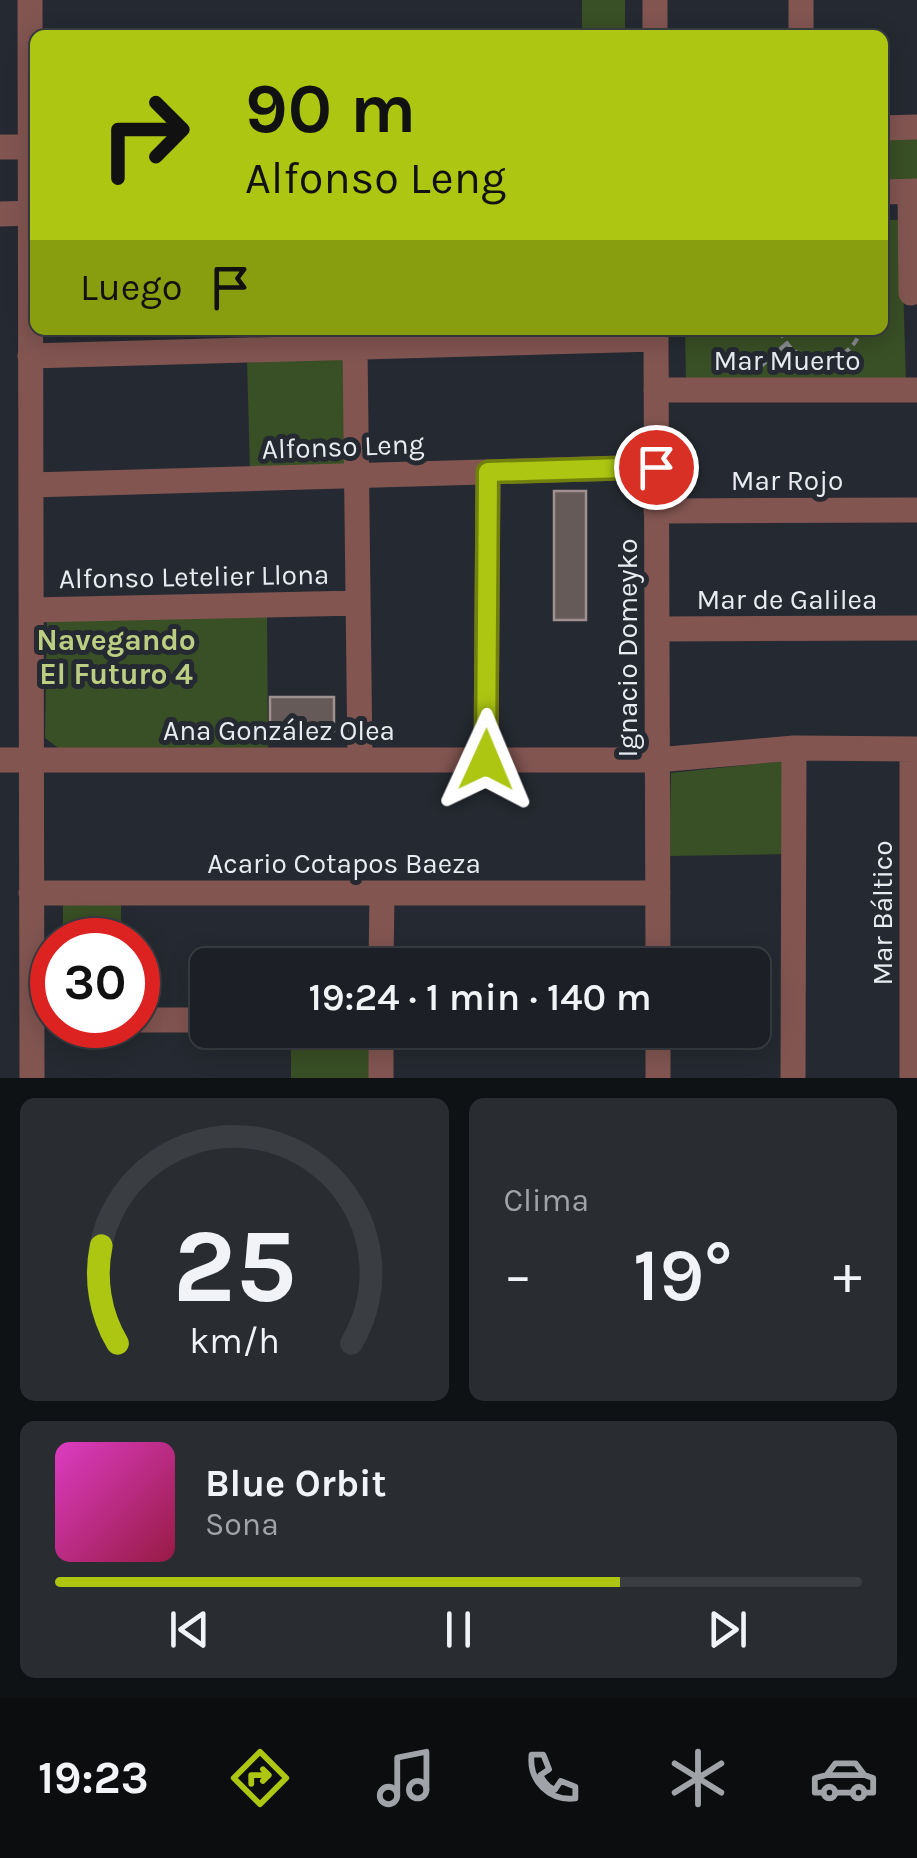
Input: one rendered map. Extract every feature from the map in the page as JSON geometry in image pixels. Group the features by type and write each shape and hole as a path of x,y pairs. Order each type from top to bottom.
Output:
{"street":[{"path":"30,0 30,30"},
{"path":"655,0 655,30"},
{"path":"801,0 801,30"},
{"path":"888,128 917,127"},
{"path":"0,148 30,147"},
{"path":"888,192 914,191 911,293"},
{"path":"0,214 30,213"},
{"path":"30,335 33,918"},
{"path":"30,356 355,348 634,335"},
{"name":"Ignacio Domeyko","path":"656,335 658,948"},
{"path":"355,348 360,760"},
{"name":"Mar Muerto","path":"656,390 917,390"},
{"name":"Alfonso Leng","path":"30,484 656,467"},
{"path":"486,760 488,472"},
{"name":"Mar Rojo","path":"656,511 917,510"},
{"name":"Alfonso Letelier Llona","path":"31,610 358,602"},
{"name":"Mar de Galilea","path":"657,630 917,628"},
{"path":"793,1078 794,748"},
{"name":"Ana González Olea","path":"0,760 657,760 794,748 915,748"},
{"name":"Mar Báltico","path":"912,1078 915,748"},
{"name":"Acario Cotapos Baeza","path":"31,893 658,893"},
{"path":"381,948 382,893"},
{"path":"160,1020 190,1020"},
{"path":"32,1078 37,1048"},
{"path":"381,1048 381,1078"},
{"path":"658,1048 658,1078"}],"path":[{"path":"783,335 796,353 820,362 845,354 858,335"}],"green space":[{"path":"582,0 625,0 625,30 582,30"},
{"path":"917,136 917,182 888,183 888,137"},
{"path":"888,220 901,220 906,382 686,383 685,335 888,335"},
{"path":"247,359 347,359 350,467 250,472"},
{"path":"267,614 268,748 61,750 45,738 47,621"},
{"path":"783,761 788,854 669,856 671,773"},
{"path":"63,904 121,904 121,918 63,918"},
{"path":"291,1048 373,1048 374,1078 291,1078"}],"building":[{"path":"554,491 586,491 586,620 554,620"},
{"path":"270,697 334,697 334,731 270,731"}],"district":[{"name":"Navegando El Futuro 4","path":"116,657"}],"route":[{"path":"486,760 488,472 656,467"}]}
